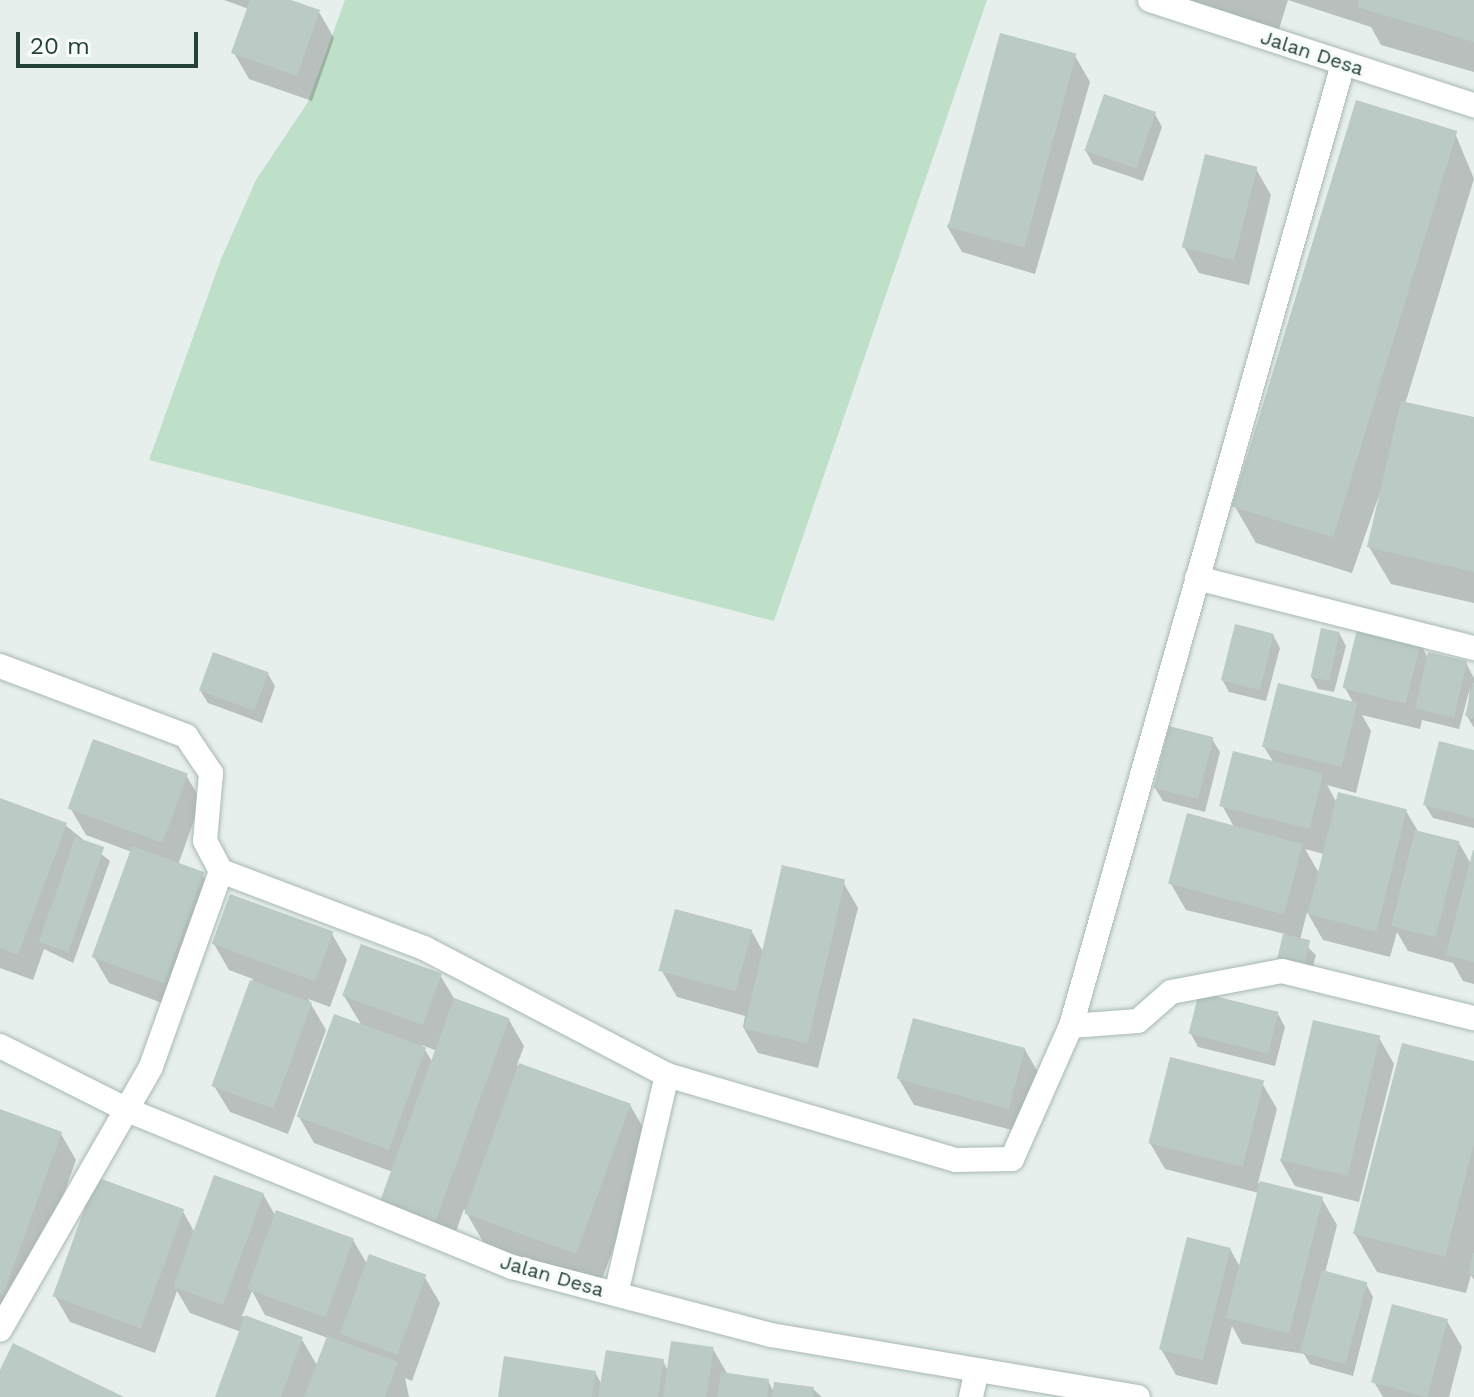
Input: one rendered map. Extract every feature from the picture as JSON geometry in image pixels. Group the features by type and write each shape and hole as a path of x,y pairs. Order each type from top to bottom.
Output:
{"street":[{"name":"Jalan Desa","path":"1150,0 1474,105"},
{"path":"0,666 186,736 211,773 205,841 221,871 424,948 667,1075 956,1160 996,1165 1012,1159 1029,1129 1071,1026 1343,64"},
{"path":"1197,578 1474,648"},
{"path":"0,1330 151,1067 221,871"},
{"path":"1071,1026 1138,1021 1171,992 1282,971 1474,1018"},
{"name":"Jalan Desa","path":"0,1046 127,1110 512,1267 974,1385 1138,1397"},
{"path":"616,1294 667,1075"}],"green space":[{"path":"345,0 987,0 774,621 149,460 221,259 256,180 308,102"}],"building":[{"path":"250,0 291,0 320,10 297,76 231,53"},
{"path":"1359,0 1474,0 1474,42 1357,7"},
{"path":"1000,33 1076,53 1024,248 948,227"},
{"path":"1104,94 1156,112 1136,169 1084,151"},
{"path":"1356,100 1457,131 1333,537 1232,506"},
{"path":"1205,154 1257,167 1234,260 1182,247"},
{"path":"1401,401 1474,417 1474,572 1367,547"},
{"path":"1235,624 1274,634 1260,690 1221,680"},
{"path":"1358,626 1421,642 1406,704 1343,688"},
{"path":"1321,628 1340,632 1329,681 1311,677"},
{"path":"213,652 268,672 254,711 199,691"},
{"path":"1428,652 1467,661 1454,718 1415,709"},
{"path":"1278,683 1358,703 1342,767 1262,747"},
{"path":"1474,683 1474,718 1465,716"},
{"path":"1169,726 1214,737 1198,799 1154,788"},
{"path":"93,739 188,774 163,843 68,809"},
{"path":"1439,741 1474,750 1474,818 1423,805"},
{"path":"1233,751 1323,773 1309,829 1219,806"},
{"path":"1338,792 1407,809 1376,931 1308,914"},
{"path":"0,798 67,823 18,955 0,948"},
{"path":"1187,813 1303,844 1284,915 1168,884"},
{"path":"1415,830 1460,841 1436,937 1391,926"},
{"path":"75,837 104,847 68,952 39,942"},
{"path":"132,846 204,872 164,983 92,957"},
{"path":"1474,850 1474,962 1446,955"},
{"path":"782,865 845,880 808,1043 744,1029"},
{"path":"230,894 333,932 315,981 212,944"},
{"path":"675,909 752,930 736,992 658,971"},
{"path":"1283,934 1310,940 1304,968 1277,961"},
{"path":"361,944 442,973 423,1025 342,996"},
{"path":"250,980 312,1003 273,1109 211,1086"},
{"path":"1199,992 1279,1012 1268,1054 1189,1034"},
{"path":"454,998 509,1018 435,1223 379,1203"},
{"path":"334,1014 426,1048 389,1150 297,1116"},
{"path":"913,1018 1025,1048 1009,1109 897,1079"},
{"path":"1313,1020 1380,1036 1348,1176 1281,1160"},
{"path":"1402,1043 1474,1061 1474,1144 1445,1257 1353,1234"},
{"path":"1170,1057 1264,1080 1243,1167 1148,1143"},
{"path":"519,1063 631,1104 576,1254 464,1213"},
{"path":"0,1109 62,1132 3,1295 0,1294"},
{"path":"214,1175 264,1193 223,1305 173,1287"},
{"path":"96,1177 184,1209 141,1328 53,1296"},
{"path":"1260,1181 1323,1197 1289,1334 1226,1318"},
{"path":"276,1210 354,1238 325,1317 247,1289"},
{"path":"1187,1237 1231,1248 1203,1360 1159,1350"},
{"path":"1474,1253 1474,1275 1468,1274"},
{"path":"369,1254 426,1275 397,1355 340,1334"},
{"path":"1322,1270 1367,1282 1345,1364 1300,1352"},
{"path":"1392,1304 1448,1319 1427,1397 1371,1382"},
{"path":"245,1315 303,1337 281,1397 215,1397"},
{"path":"327,1336 398,1362 385,1397 304,1397"},
{"path":"671,1341 714,1347 707,1397 663,1397"},
{"path":"13,1343 124,1397 0,1397 0,1370"},
{"path":"606,1350 664,1359 658,1397 598,1397"},
{"path":"504,1356 596,1371 592,1397 498,1397"},
{"path":"721,1372 769,1379 767,1397 717,1397"},
{"path":"774,1382 814,1387 813,1397 772,1397"}]}
